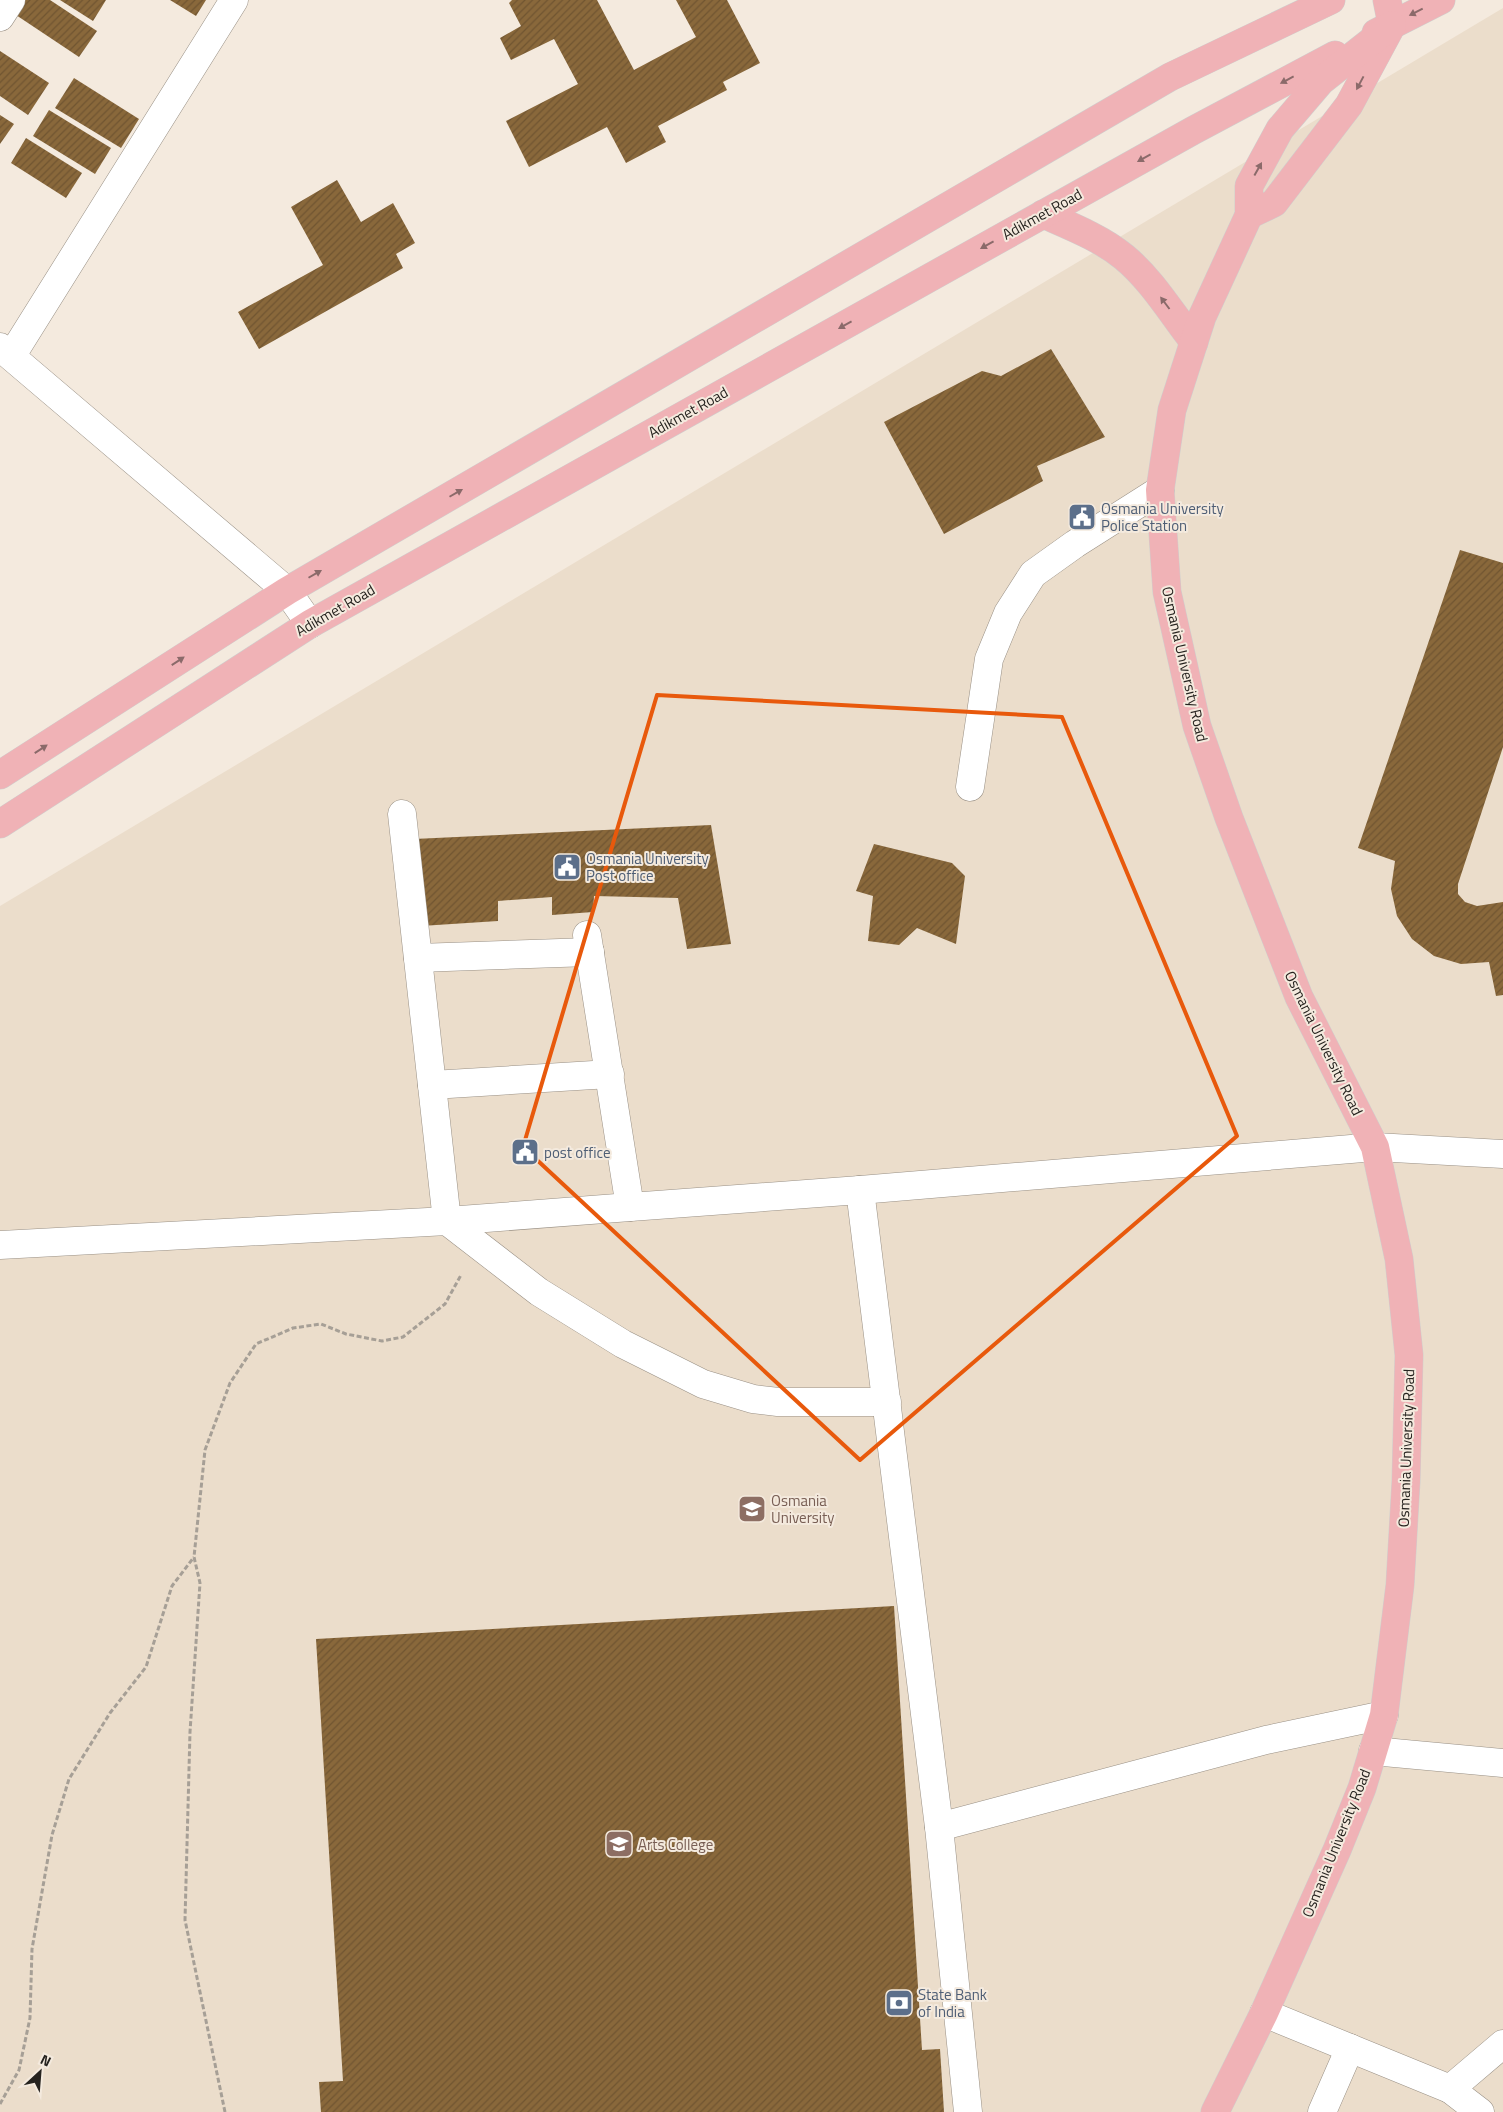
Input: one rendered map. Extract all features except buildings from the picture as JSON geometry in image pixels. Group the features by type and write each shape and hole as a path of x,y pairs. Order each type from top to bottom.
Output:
{"main road":[{"path":"0,775 287,591 1170,77 1331,0"},
{"path":"1249,215 1274,203 1349,105 1389,12 1441,0"},
{"name":"Adikmet Road","path":"0,824 310,624 1194,130 1389,12"},
{"name":"Osmania University Road","path":"1216,2112 1264,2013 1336,1850 1362,1788 1384,1715 1400,1585 1406,1482 1409,1355 1399,1259 1375,1147 1299,997 1230,818 1197,726 1167,592 1160,490 1172,410 1202,317 1249,215 1249,186 1280,128 1321,81 1389,12"},
{"path":"1043,214 1092,237 1124,257 1150,284 1194,342"}],"street":[{"path":"0,17 11,0"},
{"path":"234,0 6,351 287,591 310,624"},
{"path":"970,787 989,659 1008,613 1033,574 1074,544 1160,490"},
{"path":"402,814 447,1220 539,1292 623,1344 703,1384 753,1399 778,1402 887,1402"},
{"path":"418,958 589,943 630,1208"},
{"path":"432,1085 610,1074"},
{"path":"0,1245 630,1208 1375,1147 1503,1154"},
{"path":"860,1190 940,1827 968,2112"},
{"path":"940,1827 1266,1740 1384,1715"},
{"path":"1373,1751 1503,1764"},
{"path":"1264,2013 1450,2089 1480,2112"},
{"path":"1450,2089 1503,2044"},
{"path":"1322,2112 1350,2048"}],"path":[{"path":"225,2112 185,1920 190,1732 200,1584 194,1557 205,1450 230,1383 256,1344 293,1328 321,1324 346,1334 382,1341 403,1338 445,1304 462,1272"},
{"path":"0,2104 19,2070 30,2018 32,1949 52,1835 69,1779 110,1713 146,1668 172,1586 194,1557"}],"highlighted area":[{"path":"657,695 1062,717 1237,1136 860,1460 523,1147"}],"shaded area":[{"name":"Osmania University","path":"1503,8 1503,2112 0,2112 0,906"}],"place":[{"name":"Osmania University Police Station","path":"1082,517"},
{"name":"Osmania University Post office","path":"567,867"},
{"name":"post office","path":"525,1152"},
{"name":"Osmania University","path":"752,1509"},
{"name":"Arts College","path":"619,1844"},
{"name":"State Bank of India","path":"899,2003"}]}
